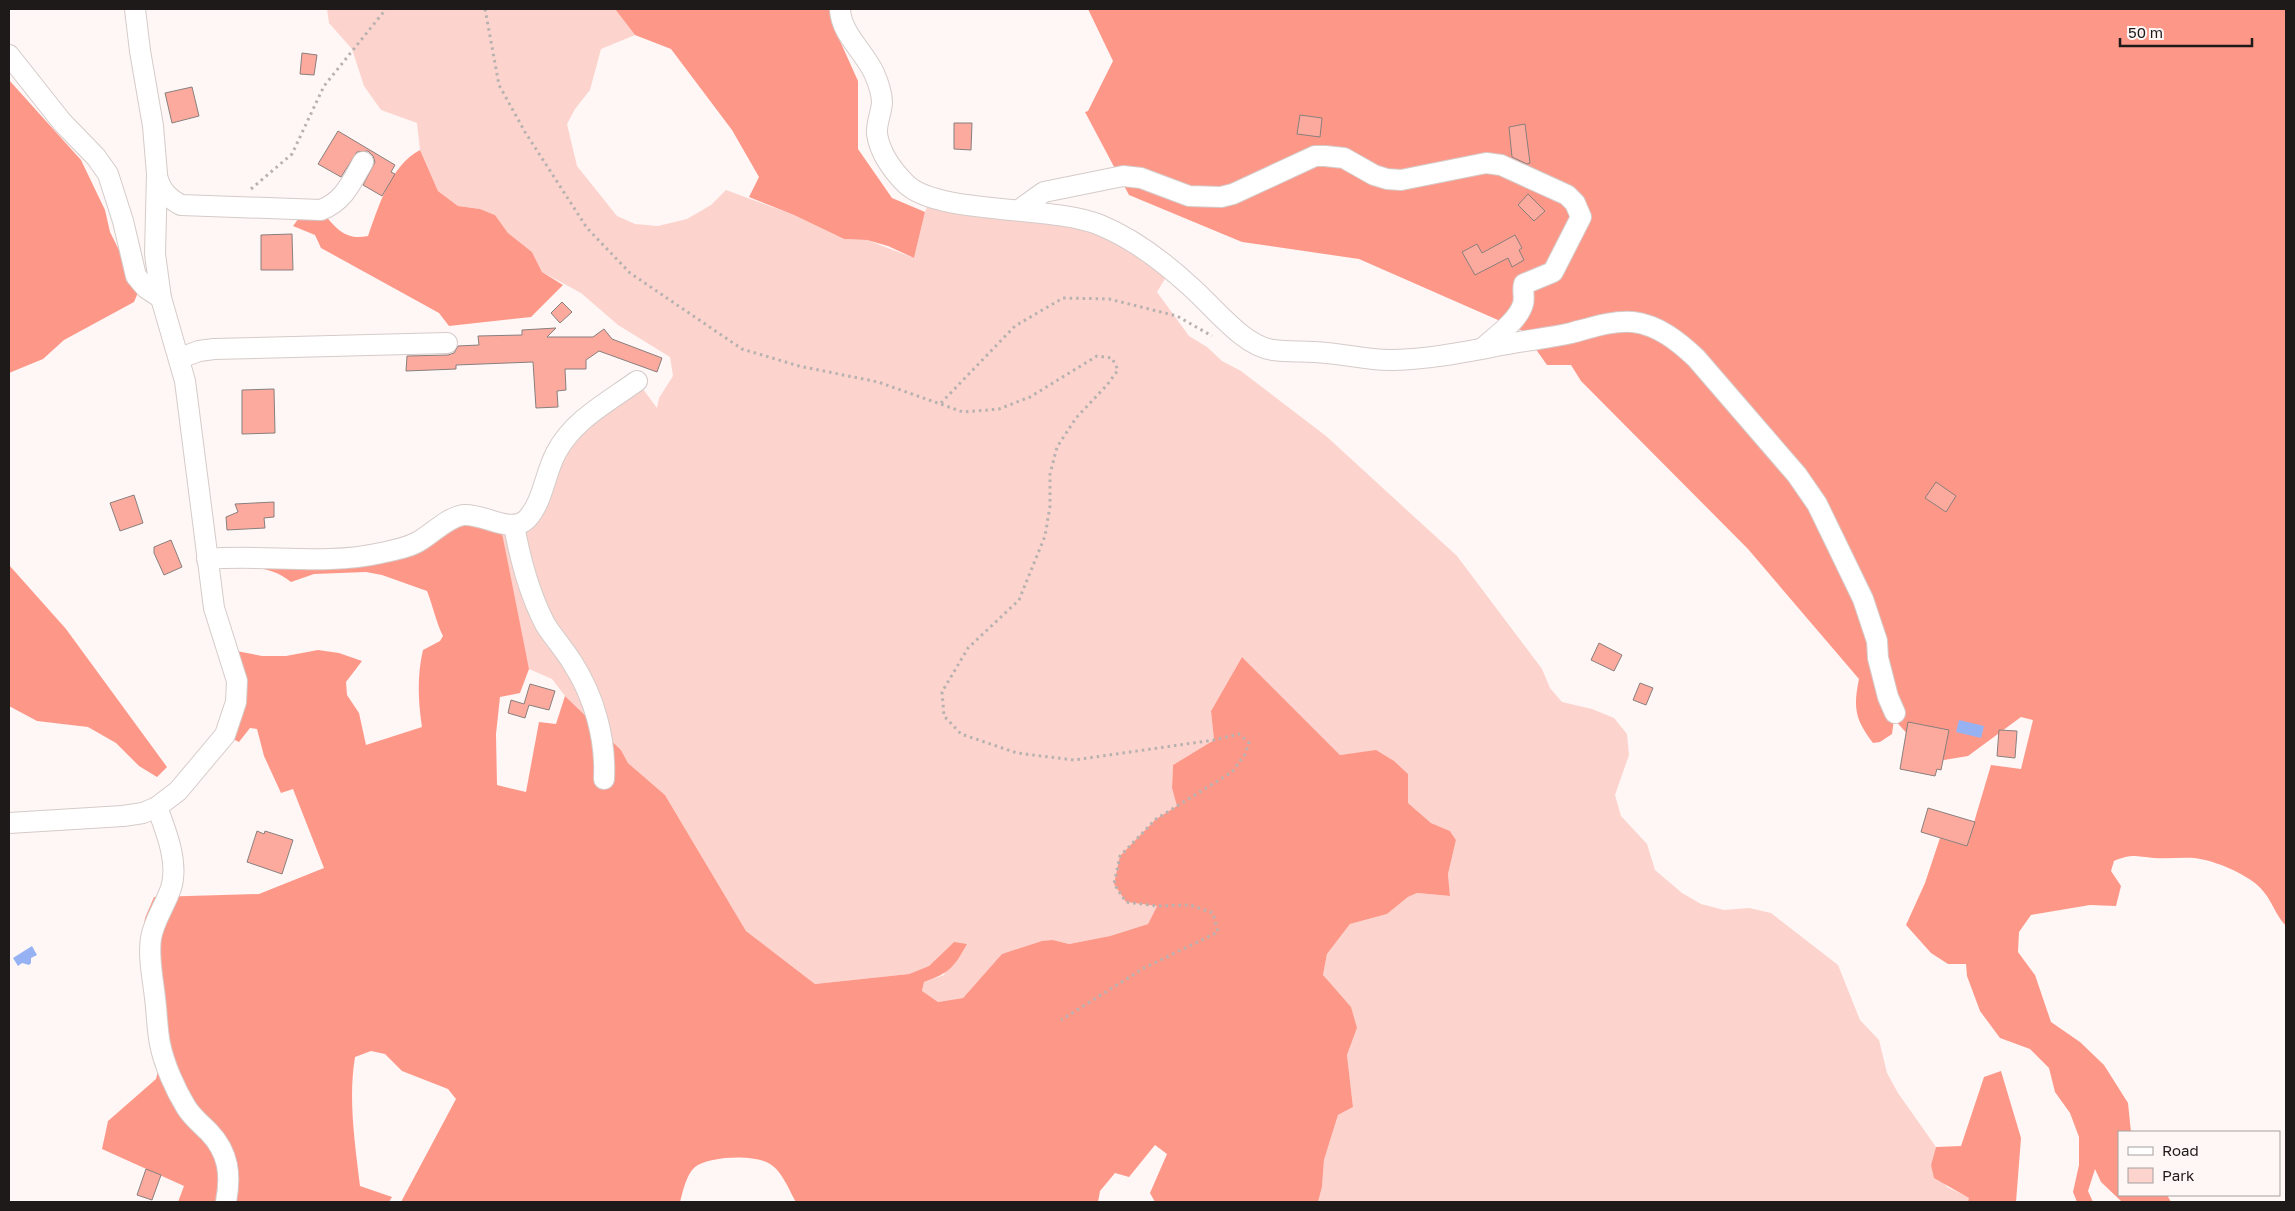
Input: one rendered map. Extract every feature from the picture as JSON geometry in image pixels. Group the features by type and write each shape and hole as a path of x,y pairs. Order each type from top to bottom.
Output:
{"street":[{"path":"9,823 123,816 143,813 157,807 178,791 225,735 236,702 236,681 214,608 190,412 180,358 161,298 155,254 156,174 153,126 135,9"},
{"path":"840,9 840,20 872,70 880,87 882,103 877,133 882,150 908,186 921,194 944,200 1080,218 1101,225 1133,242 1160,260 1245,338 1262,348 1391,360 1483,348 1629,322 1644,324 1661,331 1679,342 1696,358 1797,475 1818,504 1864,599 1877,641 1878,658 1894,713"},
{"path":"9,55 62,122 96,156 104,168 115,195 136,276 146,288 161,298"},
{"path":"1019,210 1044,192 1123,176 1141,178 1189,196 1221,197 1248,187 1315,156 1344,158 1374,175 1401,180 1469,165 1486,163 1501,165 1567,195 1575,203 1581,217 1553,272 1524,284 1524,301 1514,320 1483,348"},
{"path":"156,174 160,185 169,198 181,205 321,210 334,205 344,194 363,162"},
{"path":"180,358 214,348 447,343"},
{"path":"207,559 238,556 340,560 379,554 419,542 448,521 461,516 480,516 506,525 514,525 526,520 534,509 555,455 564,438 576,425 637,381"},
{"path":"514,525 518,549 532,596 546,626 573,662 598,720 604,743 604,779"},
{"path":"157,807 164,826 173,870 171,887 156,920 151,938 151,961 160,1044 167,1066 186,1106 214,1138 225,1155 229,1166 226,1202"}],"path":[{"path":"232,206 292,154 324,86 386,9"},
{"path":"485,9 499,85 525,132 587,228 630,273 742,349 799,366 878,382 963,412 999,409 1030,397 1097,356 1112,358 1118,370 1107,385 1076,418 1057,447 1050,474 1050,506 1045,536 1019,600 968,648 942,692 944,716 961,734 1018,753 1074,760 1214,740 1239,734 1249,743 1245,754 1232,772 1156,819 1120,856 1114,884 1126,902 1157,906 1190,905 1213,913 1218,932 1144,968 1061,1020"},
{"path":"941,403 1015,326 1063,298 1109,299 1177,316 1217,338"}],"green space":[{"path":"327,9 615,9 635,35 601,49 590,90 575,109 567,124 577,166 617,216 635,224 658,226 687,219 711,205 726,190 794,215 844,239 867,240 914,258 925,212 931,197 1057,214 1171,269 1157,292 1189,336 1207,347 1222,361 1241,371 1326,436 1457,556 1542,669 1550,688 1562,702 1592,709 1614,718 1627,734 1629,755 1615,795 1621,816 1647,844 1655,870 1682,893 1701,904 1724,910 1749,908 1771,913 1838,965 1860,1020 1879,1040 1887,1073 1898,1093 1936,1147 1931,1165 1947,1187 1970,1198 1968,1202 1318,1202 1322,1187 1324,1160 1338,1115 1353,1107 1347,1055 1357,1028 1323,975 1327,954 1350,924 1387,914 1408,897 1417,893 1450,896 1448,874 1456,840 1450,831 1431,823 1408,803 1408,775 1376,751 1340,755 1242,657 1211,711 1214,740 1173,765 1172,788 1178,806 1156,819 1126,902 1157,906 1148,924 1110,936 1069,944 1053,940 989,969 963,998 938,1002 922,992 924,982 944,975 954,942 929,966 909,974 815,984 746,931 665,795 628,763 621,750 565,696 552,679 529,669 524,650 500,523 514,525 555,455 637,381 657,408 659,398 673,376 670,357 618,325 581,293 542,272 532,252 508,233 495,215 480,209 458,206 438,191 420,150 417,123 381,110 364,86 352,49 329,23"}],"shaded area":[{"path":"615,9 831,9 831,21 858,81 858,149 892,198 925,212 914,258 888,246 867,240 844,239 794,215 749,197 759,177 732,130 671,49 635,35"},
{"path":"1088,9 2286,9 2286,926 2261,888 2234,870 2194,858 2134,856 2114,861 2111,871 2121,886 2116,906 2090,905 2031,915 2019,932 2018,952 2035,975 2051,1022 2080,1042 2104,1065 2128,1103 2131,1131 2118,1131 2118,1196 2168,1196 2171,1202 2122,1202 2101,1182 2095,1169 2088,1191 2093,1202 2077,1202 2073,1192 2079,1165 2079,1137 2070,1113 2055,1092 2049,1068 2030,1049 2000,1038 1980,1011 1967,976 1966,964 1948,964 1931,953 1906,925 1925,883 1940,838 1967,846 1991,765 2021,769 2033,720 2021,717 1968,756 1932,762 1894,719 1892,734 1880,742 1873,743 1862,727 1857,713 1856,698 1859,679 1748,549 1581,381 1571,365 1547,365 1523,331 1359,259 1242,242 1129,195 1085,112 1088,111 1113,61"},
{"path":"9,80 81,160 105,210 110,232 139,290 134,302 64,340 43,359 9,373"},
{"path":"420,150 438,191 458,206 480,209 495,215 508,233 532,252 542,272 563,285 531,317 449,326 439,313 321,248 315,235 293,226 305,210 321,210 336,227 346,234 360,237 368,236 381,200 393,176 410,157"},
{"path":"448,521 500,523 529,669 520,693 500,697 496,734 497,785 526,792 539,722 556,724 565,696 621,750 628,763 665,795 746,931 815,984 909,974 929,966 954,942 967,944 955,964 940,976 924,982 922,991 938,1002 963,998 1002,954 1042,941 1053,940 1069,944 1110,936 1148,924 1157,906 1126,902 1114,884 1120,856 1156,819 1177,806 1172,788 1173,765 1214,740 1211,711 1242,657 1340,755 1376,750 1394,761 1408,774 1408,803 1431,823 1450,831 1456,840 1448,874 1450,896 1417,893 1408,897 1387,914 1350,924 1327,954 1323,975 1351,1007 1357,1028 1347,1055 1353,1107 1338,1115 1324,1160 1322,1187 1318,1202 1155,1202 1150,1193 1167,1154 1155,1145 1129,1177 1115,1173 1100,1191 1098,1202 796,1202 782,1176 770,1164 754,1159 732,1158 711,1160 695,1167 687,1179 680,1202 401,1202 456,1099 448,1089 402,1071 385,1054 371,1051 355,1057 352,1105 356,1154 360,1186 392,1197 389,1202 178,1202 184,1186 102,1149 108,1121 156,1079 162,1056 142,938 145,918 154,897 259,894 324,868 293,789 281,793 264,756 257,729 250,728 239,742 225,735 233,714 226,649 262,656 286,656 318,650 339,653 362,661 346,682 347,695 359,713 366,745 422,727 419,688 423,650 440,641 443,636 427,591 382,575 366,572 314,574 291,582 272,571 262,569 241,567 209,569 207,559 379,554"},
{"path":"9,565 66,629 167,767 157,777 139,766 116,743 88,727 37,721 9,706"},
{"path":"2001,1071 2021,1138 2016,1202 1968,1202 1969,1198 1934,1178 1931,1165 1936,1147 1961,1146 1984,1077"}],"water":[{"path":"1959,720 1984,726 1981,738 1956,732"},
{"path":"32,946 37,955 31,958 29,965 22,963 18,966 13,958"}],"building":[{"path":"302,53 317,55 314,75 300,74"},
{"path":"192,87 199,116 172,123 165,93"},
{"path":"1300,115 1322,118 1320,137 1297,134"},
{"path":"954,123 972,123 971,150 954,149"},
{"path":"1525,124 1530,163 1527,164 1512,157 1509,127"},
{"path":"338,131 395,165 391,172 395,174 382,196 363,185 375,162 373,156 368,151 357,152 341,177 318,164"},
{"path":"1528,194 1545,211 1534,221 1518,205"},
{"path":"292,234 293,270 261,270 261,235"},
{"path":"1515,235 1522,248 1519,250 1524,260 1512,267 1508,258 1475,275 1462,252 1477,244 1482,253"},
{"path":"562,302 572,312 560,323 551,313"},
{"path":"556,328 547,337 593,337 604,329 612,339 662,358 657,372 599,351 586,360 586,369 565,369 566,390 557,391 558,407 536,408 533,362 456,365 456,369 406,371 407,356 448,355 454,353 458,346 479,345 478,336 522,335 522,330"},
{"path":"274,389 275,433 242,434 242,390"},
{"path":"1936,482 1956,496 1946,512 1925,498"},
{"path":"134,495 143,523 120,531 110,503"},
{"path":"274,502 274,517 264,518 265,528 227,530 226,517 238,512 235,504"},
{"path":"171,540 182,567 164,575 154,553 154,547"},
{"path":"1599,643 1622,655 1614,671 1591,660"},
{"path":"1640,683 1653,688 1646,705 1633,700"},
{"path":"530,684 555,691 549,710 529,705 525,718 508,713 511,700 524,704"},
{"path":"1908,722 1949,730 1941,770 1937,769 1935,776 1900,769"},
{"path":"1999,730 2017,731 2015,758 1997,756"},
{"path":"1928,808 1975,822 1967,846 1921,832"},
{"path":"257,831 264,834 265,831 293,840 282,874 247,862"},
{"path":"146,1169 161,1175 152,1200 137,1195"}]}
